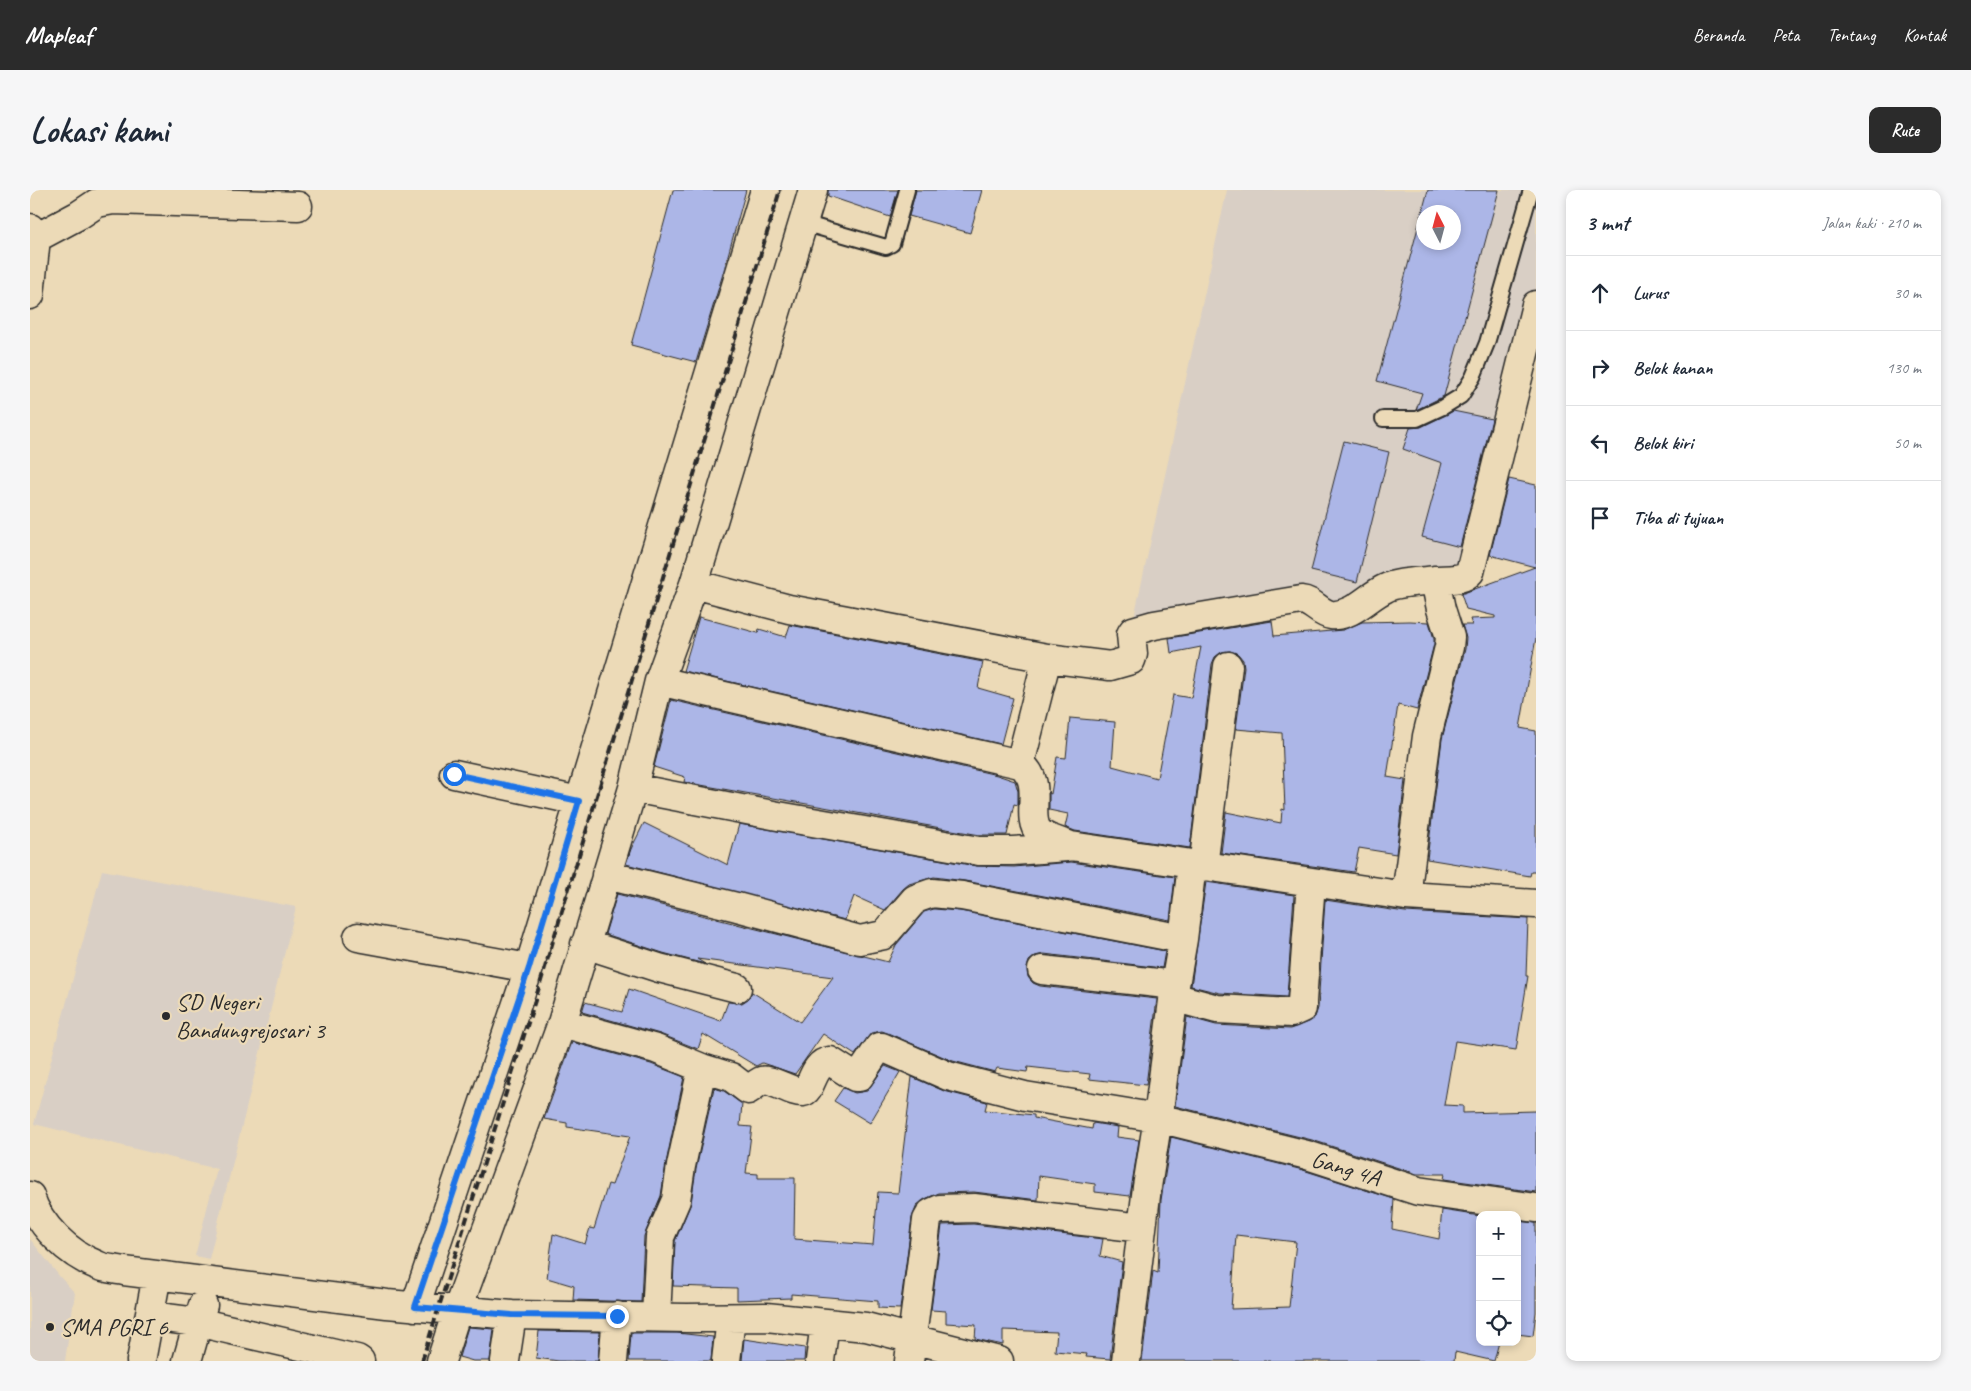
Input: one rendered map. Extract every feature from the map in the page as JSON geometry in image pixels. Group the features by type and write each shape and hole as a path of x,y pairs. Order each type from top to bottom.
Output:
{"street":[{"path":"415,1307 529,968 765,190"},
{"path":"441,1361 457,1311 562,1023 633,788 659,681 694,584 813,190"},
{"path":"30,295 33,233 79,215 97,203 113,200 298,206"},
{"path":"694,584 789,609 1047,658 1110,666 1130,660 1133,654 1133,631 1147,627 1301,600 1309,601 1322,612 1333,615 1350,611 1388,587 1467,576 1470,572 1534,322"},
{"path":"1406,896 1427,736 1450,637 1441,609 1435,580"},
{"path":"1020,764 1047,658"},
{"path":"1126,1361 1174,991 1198,866 1228,666"},
{"path":"659,681 1020,764 1028,770 1033,782 1034,813 1037,830 1044,836 1071,846 1406,896 1536,904"},
{"path":"454,774 579,801"},
{"path":"633,788 778,816 979,851 1013,851 1071,846"},
{"path":"606,875 860,940 884,935 915,900 932,893 962,896 1183,939"},
{"path":"1042,970 1174,991 1217,1009 1291,1013 1298,1011 1302,1008 1311,883"},
{"path":"358,937 529,968"},
{"path":"585,944 659,968 737,988"},
{"path":"562,1023 656,1049 702,1068 681,1166 676,1200 660,1237 656,1317"},
{"name":"Gang 4A","path":"702,1068 731,1077 748,1090 762,1080 766,1080 803,1092 807,1090 816,1069 826,1061 830,1061 855,1078 859,1077 879,1047 882,1047 948,1076 1025,1096 1158,1118 1307,1156 1418,1190 1536,1208"},
{"path":"30,1196 52,1235 76,1254 98,1266 210,1282 457,1311 512,1315 766,1317 866,1327 910,1350 999,1361"},
{"path":"910,1350 927,1220 931,1213 940,1209 974,1208 1142,1228"},
{"path":"142,1361 157,1275"},
{"path":"187,1361 210,1282"},
{"path":"505,1361 512,1315"},
{"path":"150,1316 197,1322 360,1361"},
{"path":"613,1361 617,1316"},
{"path":"726,1361 731,1318"},
{"path":"820,1361 825,1323"}],"lane":[{"path":"803,223 886,247 892,244 907,190"},
{"path":"1383,419 1418,419 1444,408 1461,396 1473,377 1486,342 1531,190"}],"shaded area":[{"path":"1227,190 1536,190 1536,290 1463,572 1352,607 1132,627"},
{"name":"SD Negeri Bandungrejosari 3","path":"102,870 296,907 209,1259 195,1256 217,1169 34,1124"},
{"name":"SMA PGRI 6","path":"30,1239 75,1293 65,1361 30,1361"}],"building":[{"path":"673,190 746,190 696,362 631,345"},
{"path":"828,190 898,190 890,217 828,196"},
{"path":"916,190 982,190 970,233 909,216"},
{"path":"1428,190 1499,190 1444,396 1416,410 1422,393 1377,381 1416,235 1416,250 1461,250 1461,205 1424,205"},
{"path":"1453,411 1492,419 1460,547 1422,537 1442,463 1403,449 1410,428 1421,427"},
{"path":"1344,441 1389,452 1357,582 1311,571"},
{"path":"1509,479 1536,485 1536,638 1520,728 1536,731 1536,872 1531,872 1530,876 1427,859 1442,739 1465,649 1466,638 1462,625 1472,625 1470,619 1495,618 1495,616 1466,609 1461,594 1535,567 1490,555"},
{"path":"699,617 758,633 759,629 786,637 790,625 983,662 978,688 1013,698 1001,744 683,671"},
{"path":"1272,621 1274,636 1343,630 1362,622 1429,622 1434,644 1417,710 1398,705 1387,777 1405,780 1396,854 1359,848 1354,872 1221,853 1226,812 1281,823 1282,809 1285,810 1282,733 1236,729 1244,667 1243,660 1238,654 1230,651 1222,652 1215,657 1212,664 1190,848 1075,831 1065,827 1068,814 1049,810 1049,793 1051,794 1057,757 1066,758 1070,718 1115,722 1112,766 1157,778 1173,695 1191,698 1201,647 1171,653 1169,638"},
{"path":"671,700 997,775 1015,781 1018,791 1018,805 1014,804 1007,835 980,835 684,782 685,777 654,767"},
{"path":"644,823 728,865 739,824 976,866 1014,867 1071,862 1175,877 1170,920 965,881 934,877 909,884 885,910 854,896 845,920 626,864"},
{"path":"1206,882 1294,895 1287,997 1220,993 1191,986"},
{"path":"617,894 888,962 896,945 924,912 934,909 960,911 1165,951 1162,968 1044,954 1035,956 1029,961 1027,968 1028,977 1033,983 1040,986 1157,999 1146,1085 1089,1079 1090,1074 1028,1067 1027,1072 997,1068 995,1072 953,1061 882,1031 871,1033 855,1055 823,1034 795,1074 762,1063 756,1066 703,1034 698,1049 660,1034 582,1012 585,1002 622,1012 629,989 721,1021 728,1002 742,1003 748,999 752,992 800,1022 833,977 697,959 705,964 663,953 605,934"},
{"path":"1325,900 1405,912 1528,919 1526,976 1528,976 1516,1050 1455,1041 1444,1105 1463,1106 1463,1113 1536,1111 1536,1192 1444,1179 1445,1174 1417,1174 1312,1140 1175,1106 1187,1017 1216,1025 1290,1029 1315,1017 1318,1008"},
{"path":"572,1042 651,1064 684,1077 661,1196 644,1236 641,1302 573,1300 574,1286 547,1278 553,1234 585,1244 590,1228 594,1229 608,1184 612,1185 630,1136 567,1127 567,1123 544,1119"},
{"path":"885,1066 900,1072 870,1123 834,1101 843,1088 855,1093 867,1091"},
{"path":"912,1077 944,1091 987,1102 985,1110 1034,1115 1034,1118 1092,1129 1093,1123 1118,1127 1117,1137 1139,1140 1130,1196 1095,1192 1095,1184 1039,1176 1038,1200 974,1192 939,1193 925,1199 917,1205 912,1218 900,1309 878,1308 878,1301 791,1294 791,1298 737,1300 737,1288 673,1286 675,1241 691,1203 696,1169 714,1088 724,1091 742,1104 740,1126 752,1127 746,1173 758,1174 758,1178 795,1178 794,1239 873,1245 878,1192 898,1193"},
{"path":"1171,1137 1303,1170 1394,1199 1392,1229 1439,1239 1442,1210 1476,1215 1476,1346 1498,1346 1494,1361 1455,1352 1454,1361 1142,1361 1153,1271 1158,1273 1161,1200","holes":["1236,1235 1296,1242 1289,1307 1231,1309"]},
{"path":"1521,1221 1536,1223 1536,1312 1533,1336 1521,1334"},
{"path":"973,1224 1103,1239 1100,1256 1122,1262 1110,1359 1086,1357 1087,1354 1055,1351 1057,1332 1003,1330 1003,1345 975,1339 976,1325 946,1323 946,1311 931,1310 942,1225"},
{"path":"468,1327 494,1329 490,1361 473,1361 459,1357"},
{"path":"539,1331 600,1332 598,1361 559,1361 536,1358"},
{"path":"631,1333 677,1333 713,1337 711,1361 629,1361"},
{"path":"744,1339 805,1348 804,1361 742,1361"}],"railway":[{"path":"422,1361 537,994 780,190"}],"place":[{"name":"SD Negeri Bandungrejosari 3","path":"166,1016"},
{"name":"SMA PGRI 6","path":"50,1327"}],"route":[{"path":"454,774 579,801 529,968 415,1307 512,1315 617,1316"}]}
